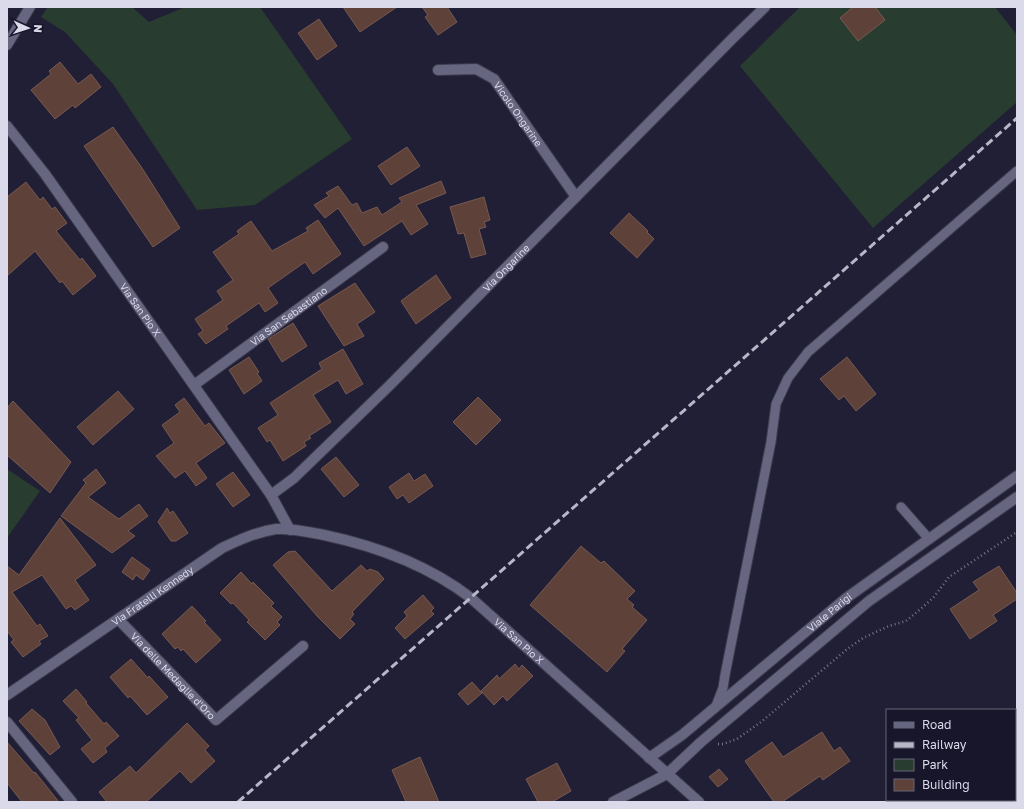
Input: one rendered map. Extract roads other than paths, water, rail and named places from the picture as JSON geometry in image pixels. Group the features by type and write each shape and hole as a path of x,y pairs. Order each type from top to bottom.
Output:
{"street":[{"path":"7,45 30,7"},
{"name":"Via Ongarine","path":"271,495 294,478 378,396 732,38 765,7"},
{"name":"Vicolo Ongarine","path":"438,70 476,69 494,79 576,197"},
{"name":"Via San Pio X","path":"7,126 45,174 271,495"},
{"name":"Via San Sebastiano","path":"194,385 383,247"},
{"name":"Viale Parigi","path":"649,758 682,735 845,599 1017,476"},
{"path":"271,495 290,530"},
{"name":"Viale Parigi","path":"613,802 667,774 701,742 869,601 1017,496"},
{"name":"Via Fratelli Kennedy","path":"7,695 222,548 240,539 260,532 277,529 309,532"},
{"name":"Via San Pio X","path":"309,532 357,543 400,557 452,584 470,598 699,802"},
{"name":"Via delle Medaglie d'Oro","path":"118,619 216,720 303,646"},
{"path":"7,722 72,802"}],"lane":[{"path":"716,706 723,688 724,675 771,442 776,404 788,378 808,352 1017,171"},
{"path":"901,507 929,539"}],"railway":[{"path":"238,802 1017,118"}]}
